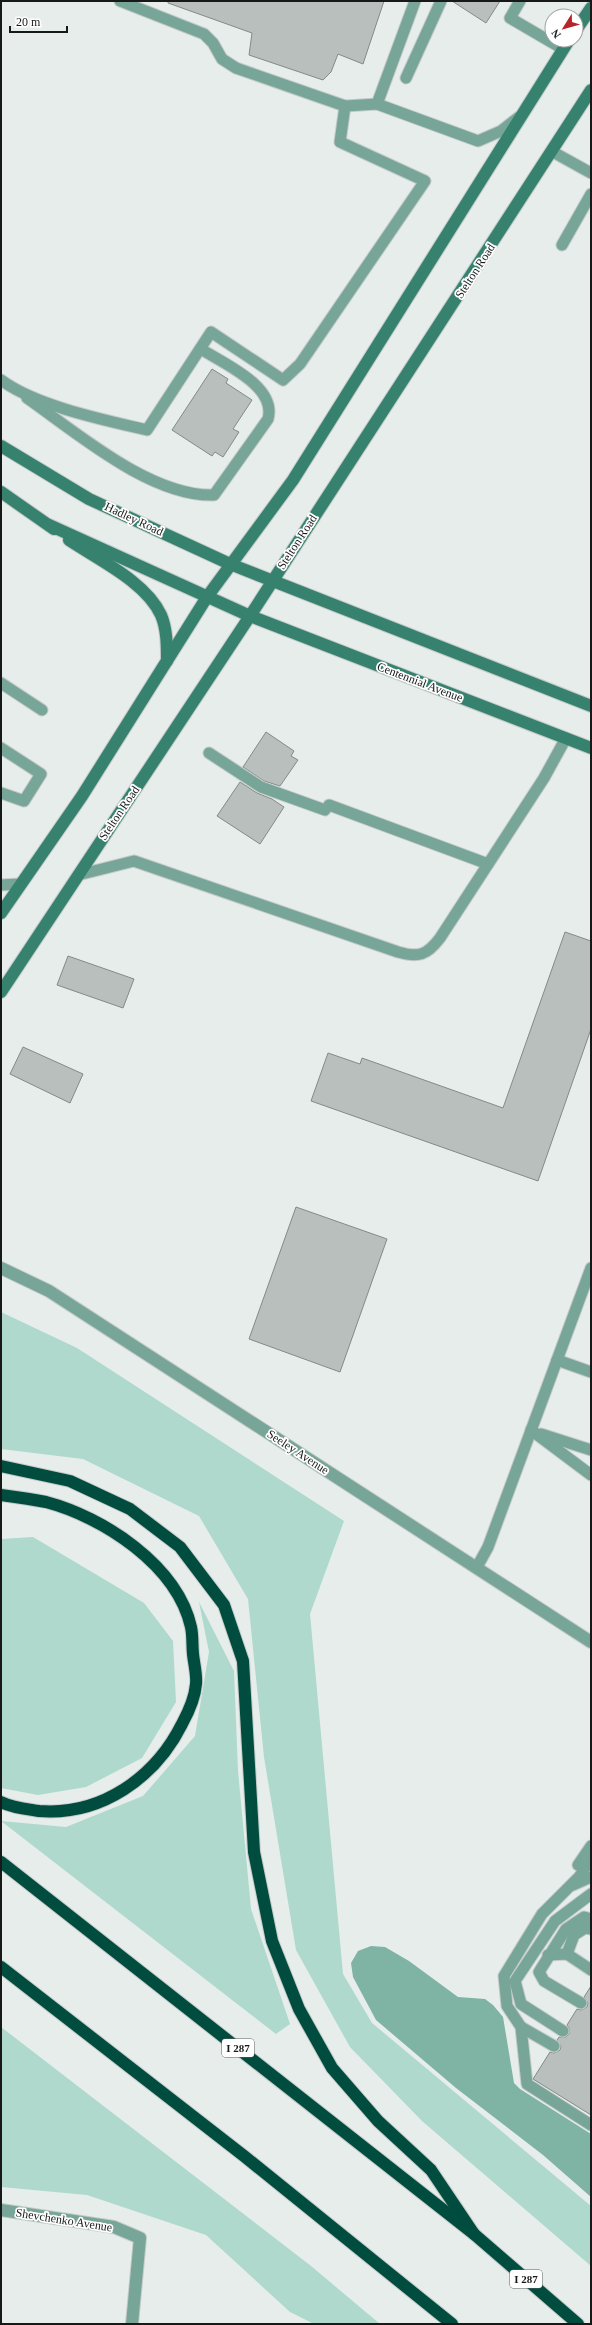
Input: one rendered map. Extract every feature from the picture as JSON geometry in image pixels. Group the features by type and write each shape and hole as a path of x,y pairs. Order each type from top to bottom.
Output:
{"highway":[{"path":"1,1466 70,1481 130,1509 180,1547 224,1605 243,1661 254,1852 272,1940 299,2009 332,2068 378,2121 431,2170 474,2234"},
{"path":"1,1495 46,1502 76,1512 102,1524 140,1550 164,1575 181,1602 191,1626 196,1684 188,1714 175,1740 161,1759 121,1793 78,1809 55,1812 29,1810 1,1802"},
{"name":"I 287","path":"1,1862 474,2234 578,2324"},
{"path":"1,1967 244,2156 452,2324"}],"main road":[{"path":"584,18 591,8"},
{"path":"1,913 82,796 207,597 293,480 564,48"},
{"name":"Stelton Road","path":"1,992 250,616 553,152 591,90"},
{"name":"Hadley Road","path":"1,446 89,499 230,564 272,581"},
{"path":"2,496 49,525 150,596 161,617 167,642 167,661"},
{"path":"49,525 250,616"},
{"path":"272,581 591,706"},
{"name":"Centennial Avenue","path":"250,616 591,748"}],"street":[{"name":"Seeley Avenue","path":"1,1268 49,1292 591,1642"},
{"name":"Shevchenko Avenue","path":"1,2210 114,2227 140,2238 139,2270 132,2324"}],"lane":[{"path":"120,1 204,34 213,43 222,60 236,68 345,106 377,104 478,141 501,132 523,115"},
{"path":"377,104 415,1"},
{"path":"406,78 441,1"},
{"path":"520,1 510,18 544,34"},
{"path":"6,383 62,408 147,430 212,332 283,380 300,364 425,181 340,142 345,106"},
{"path":"553,152 591,173"},
{"path":"562,245 591,194"},
{"path":"6,383 133,471 186,492 199,495 214,495 268,419 270,410 263,392 255,383 201,349"},
{"path":"1,683 42,710"},
{"path":"78,876 134,861 412,956 431,950 544,778 566,738"},
{"path":"1,748 41,774 24,801 1,793"},
{"path":"210,753 261,787 327,807 488,864"},
{"path":"1,885 20,884"},
{"path":"477,1567 488,1547 591,1268"},
{"path":"557,1360 591,1372"},
{"path":"531,1430 591,1450"},
{"path":"531,1430 591,1475"},
{"path":"568,1887 573,1874 591,1846"},
{"path":"554,2046 521,2027 507,2006 504,1976 542,1914 579,1877 591,1859"},
{"path":"568,1887 591,1877"},
{"path":"563,2031 521,2004 515,1982 555,1921 589,1898"},
{"path":"581,2002 544,1982 539,1972 548,1955 566,1929 584,1918 591,1919"},
{"path":"567,1954 574,1935 585,1928 591,1929"},
{"path":"548,1955 567,1954 591,1970"},
{"path":"521,2027 527,2084 591,2125"}],"shaded area":[{"path":"1,1312 77,1348 344,1521 310,1614 343,1974 372,2023 591,2206 591,2266 422,2121 350,2047 296,1950 264,1757 248,1599 199,1516 83,1459 1,1449"},
{"path":"33,1537 144,1603 173,1641 176,1702 142,1758 86,1787 38,1795 1,1788 1,1539"},
{"path":"199,1602 234,1671 238,1771 251,1909 290,2024 276,2034 1,1821 66,1827 143,1796 195,1736 209,1652"},
{"path":"371,1946 385,1947 409,1961 458,1997 485,1999 493,2005 503,2017 514,2083 520,2089 591,2134 591,2197 543,2155 456,2088 376,2020 353,1977 351,1963 358,1951"},
{"path":"1,2027 311,2266 380,2324 314,2324 290,2312 206,2235 87,2195 1,2187"}],"building":[{"path":"168,1 384,1 363,64 338,54 331,72 323,80 249,55 252,33 168,3"},
{"path":"452,1 500,1 486,23"},
{"path":"212,369 228,379 226,383 252,400 233,429 239,432 223,457 215,452 212,456 172,430"},
{"path":"266,732 294,751 291,756 298,760 280,786 264,781 243,767"},
{"path":"240,782 284,807 260,844 217,816"},
{"path":"565,932 591,941 591,1029 538,1181 311,1101 328,1053 360,1064 362,1058 503,1108"},
{"path":"68,956 134,979 123,1008 57,985"},
{"path":"23,1047 83,1074 70,1103 10,1074"},
{"path":"296,1207 387,1239 340,1372 249,1339"},
{"path":"591,1986 591,2115 533,2079 550,2052 554,2053 560,2050 561,2046 557,2040 559,2037 566,2037 569,2034 569,2028 567,2025 577,2009 581,2010 587,2007 588,2003 584,1997"}]}
